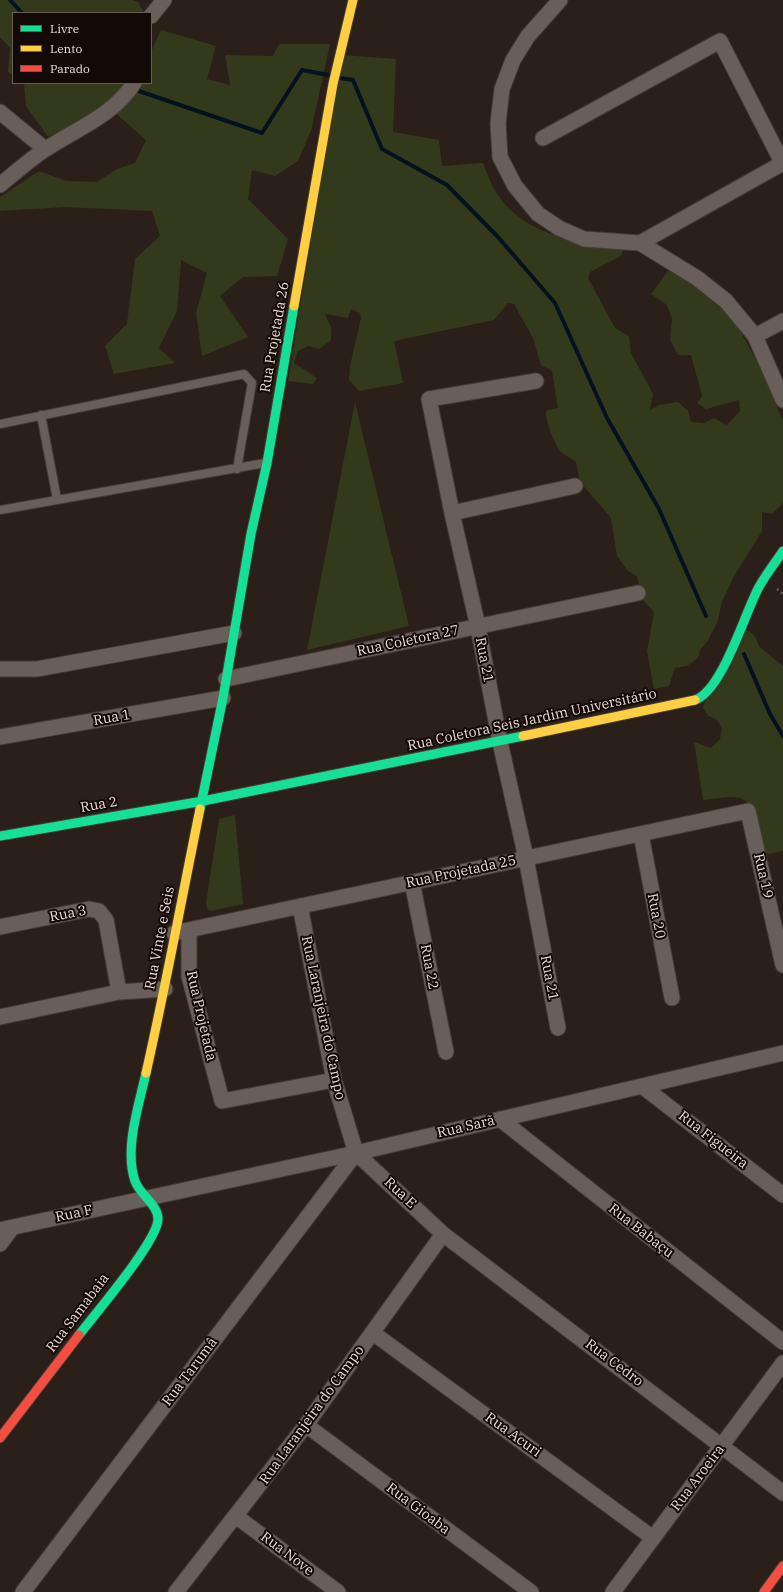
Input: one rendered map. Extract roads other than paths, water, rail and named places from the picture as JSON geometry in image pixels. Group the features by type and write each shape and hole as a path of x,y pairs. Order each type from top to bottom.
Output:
{"street":[{"path":"152,15 164,0"},
{"name":"Rua Projetada 26","path":"226,679 251,534 267,463 333,84 353,0"},
{"path":"560,0 528,36 510,67 502,89 498,123 500,157 514,186 538,214 559,228 584,239 640,243 697,278 726,301 755,336 783,400"},
{"path":"543,138 720,41 783,163 640,243"},
{"path":"0,185 45,149 109,109 126,95 133,84"},
{"path":"0,112 45,149"},
{"path":"755,336 783,321"},
{"name":"Rua 21","path":"536,381 430,399 452,513 478,627 500,742 526,858 558,1028"},
{"path":"452,513 575,486"},
{"name":"Rua Coletora Seis Jardim Universitário","path":"203,801 500,742 684,703 698,698 709,689 723,669 759,587 783,552"},
{"name":"Rua Coletora 27","path":"226,679 638,593"},
{"path":"0,669 37,668 234,633"},
{"name":"Rua Vinte e Seis","path":"148,1198 135,1182 132,1148 133,1132 165,989 174,933 198,814 203,801 226,679"},
{"name":"Rua 1","path":"0,737 223,698"},
{"name":"Rua 2","path":"0,836 203,801"},
{"name":"Rua Projetada 25","path":"174,933 748,811"},
{"name":"Rua 19","path":"748,811 783,964"},
{"name":"Rua 20","path":"640,834 672,998"},
{"name":"Rua 22","path":"412,882 446,1052"},
{"name":"Rua Laranjeira do Campo","path":"300,906 334,1080 356,1153"},
{"name":"Rua 3","path":"0,927 89,909 99,911 106,920 119,992"},
{"name":"Rua Projetada","path":"189,930 189,976 222,1101 334,1080"},
{"path":"0,1017 119,992 165,989"},
{"name":"Rua Sarã","path":"148,1198 356,1153 783,1053"},
{"name":"Rua Figueira","path":"642,1086 783,1195"},
{"name":"Rua Babaçu","path":"500,1119 783,1342"},
{"name":"Rua E","path":"356,1153 443,1234"},
{"name":"Rua Tarumâ","path":"23,1592 356,1153"},
{"name":"Rua F","path":"6,1229 148,1198"},
{"name":"Rua Samabaia","path":"0,1438 149,1242 158,1220 156,1211 148,1198"},
{"path":"0,1244 6,1229"},
{"name":"Rua Laranjeira do Campo","path":"176,1592 237,1516 306,1425 443,1234"},
{"name":"Rua Cedro","path":"443,1234 722,1445 783,1493"},
{"name":"Rua Acuri","path":"373,1333 653,1538"},
{"name":"Rua Aroeira","path":"613,1592 783,1363"},
{"name":"Rua Gioaba","path":"306,1425 531,1592"},
{"name":"Rua Nove","path":"237,1516 338,1592"},
{"path":"764,1592 783,1566"}],"lane":[{"path":"0,424 244,374 252,384 237,469"},
{"path":"41,416 57,499"},
{"path":"0,510 267,463"}],"waterway":[{"path":"10,0 21,12"},
{"path":"133,89 262,133 302,70 328,75"},
{"path":"340,78 353,80 382,149 447,185 498,237 555,303 607,418 659,509 706,616"},
{"path":"744,654 770,714 783,736"}]}
